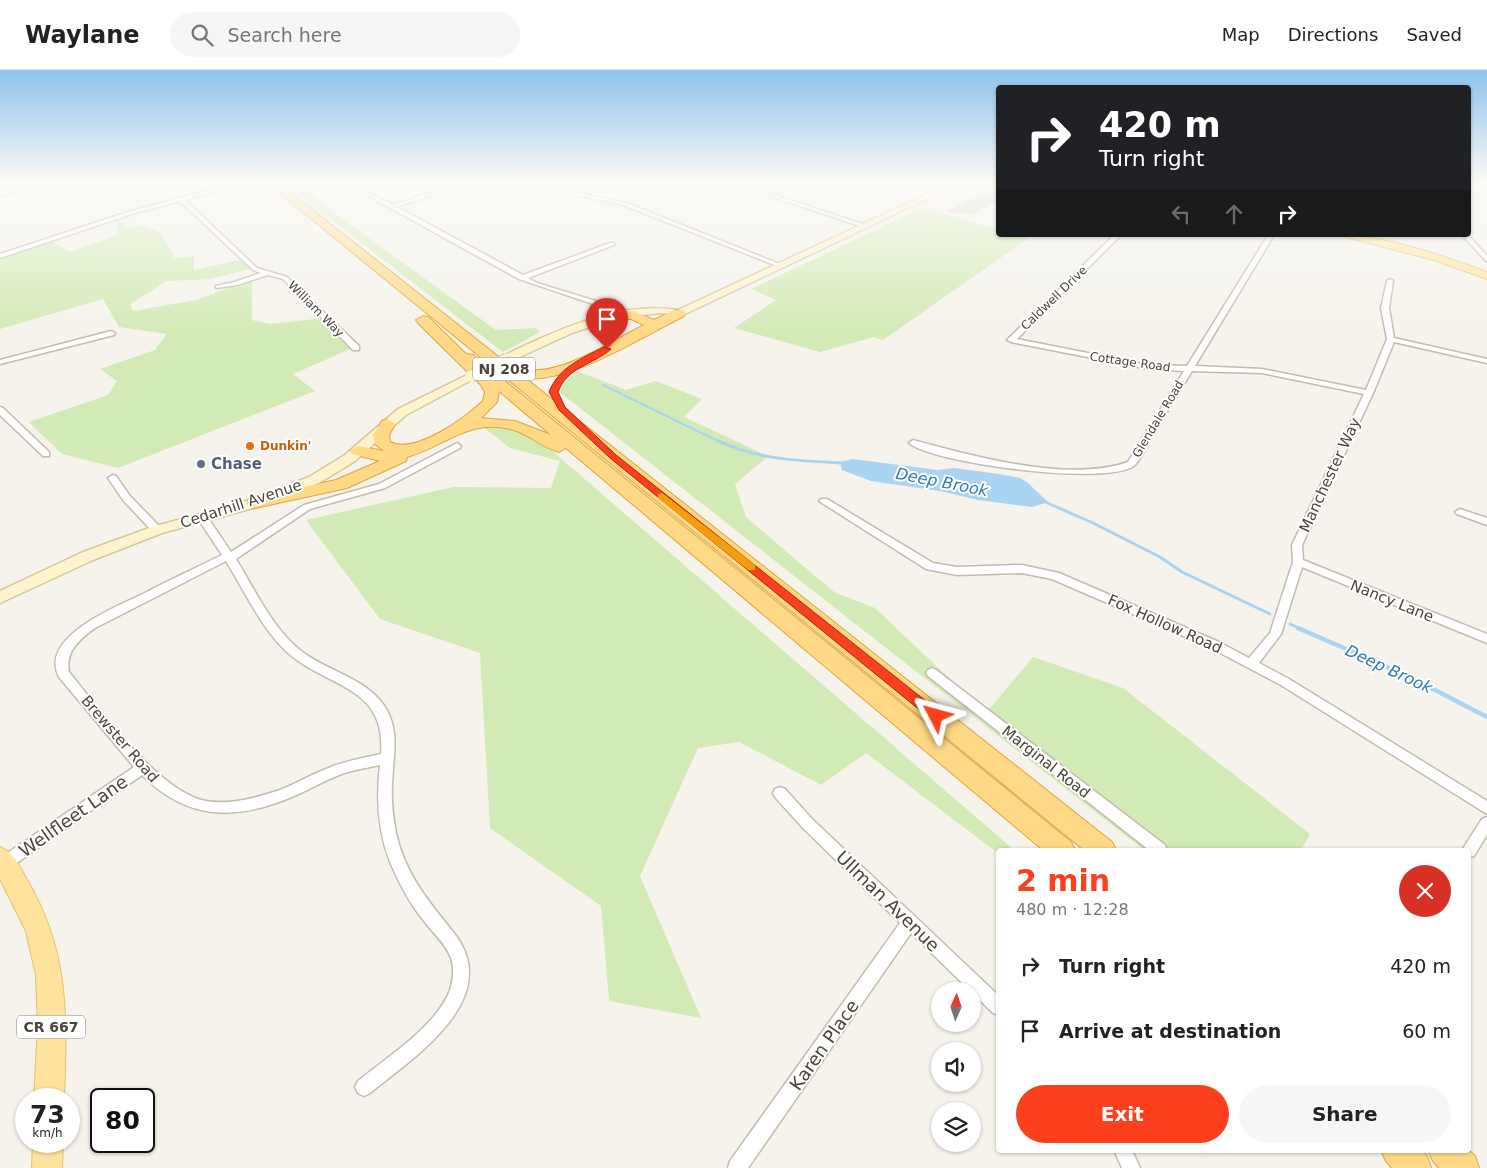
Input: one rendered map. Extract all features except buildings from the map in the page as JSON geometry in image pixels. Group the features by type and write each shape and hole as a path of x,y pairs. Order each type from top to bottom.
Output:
{"highway":[{"name":"NJ 208","path":"320,232 381,286"},
{"name":"NJ 208","path":"329,232 467,339 1101,848"},
{"path":"467,339 510,368 524,373 550,374 575,365 679,312"},
{"path":"631,313 650,315 656,320 654,325"},
{"path":"616,315 633,315 654,325"},
{"name":"NJ 208","path":"446,433 486,408 492,397 492,392 484,378 420,318 1060,848"},
{"path":"575,365 563,375 554,389 562,408 613,456"},
{"path":"354,454 387,456 406,452 446,433 485,422 506,422 524,427 558,446 663,519"},
{"path":"386,424 381,440 386,447 408,449 422,445"},
{"path":"255,503 341,484 402,457 422,445"},
{"path":"354,454 375,463 402,457"},
{"path":"1400,1153 1415,1168"},
{"path":"1447,1153 1463,1168"}],"main road":[{"name":"Cedarhill Avenue","path":"0,597 88,556 157,530 255,503 314,480 354,454 386,424 416,404 568,330 616,315 660,310 679,312 851,232"},
{"path":"1351,237 1424,254 1484,274"},
{"name":"Cedarhill Avenue","path":"631,313 682,304 723,292"},
{"name":"CR 667","path":"2,861 22,893 46,956 51,990 50,1088"},
{"path":"47,1168 48,1153"}],"street":[{"path":"0,256 70,232"},
{"name":"William Way","path":"217,232 255,269 285,278 356,348"},
{"path":"437,232 521,278 542,287 631,313"},
{"path":"696,232 779,265"},
{"name":"Caldwell Drive","path":"1011,340 1116,237"},
{"name":"Glendale Road","path":"913,443 950,455 1030,468 1088,472 1117,470 1131,464 1270,237"},
{"path":"1467,237 1487,260"},
{"path":"521,278 612,244"},
{"path":"218,287 270,273"},
{"path":"1390,281 1384,308 1391,339 1487,361"},
{"path":"595,320 602,309 596,302"},
{"path":"0,362 111,334"},
{"name":"Manchester Way","path":"1251,664 1275,634 1298,562 1297,545 1369,393 1391,339"},
{"name":"Cottage Road","path":"1011,340 1148,367 1262,371 1369,393"},
{"path":"0,410 46,454"},
{"name":"Brewster Road","path":"387,758 352,766 279,796 236,807 196,805 181,799 149,777 63,674 61,665 63,655 77,636 88,627 186,576 230,557 307,507 382,486 457,446"},
{"path":"113,478 126,498 157,530"},
{"name":"Fox Hollow Road","path":"824,501 930,566 956,571 1022,569 1055,576 1214,645 1286,682 1487,808"},
{"path":"1460,512 1487,522"},
{"path":"202,517 230,557 276,632 290,647 308,661 357,688 378,707 386,720 389,733 385,784 386,812 397,860 408,884 422,906 455,948 460,961 461,977 450,1009 436,1026 364,1087"},
{"name":"Nancy Lane","path":"1298,562 1487,639"},
{"name":"Marginal Road","path":"932,673 1157,848"},
{"name":"Wellfleet Lane","path":"2,861 142,768"},
{"name":"Ullman Avenue","path":"780,793 807,823 996,1004"},
{"path":"1471,848 1487,823"},
{"name":"Karen Place","path":"737,1168 910,922"},
{"path":"1124,1153 1131,1168"}],"green space":[{"path":"118,232 160,232 175,258 194,256 194,270 244,259 253,268 211,279 167,281 130,304 133,311 196,300 252,279 252,320 270,324 324,318 355,347 293,374 315,391 118,468 62,454 29,422 108,395 117,381 100,369 155,350 167,334 119,327 103,299 0,329 0,259 52,241 69,252 118,235"},
{"path":"348,232 361,232 496,330 536,328 540,332 503,352"},
{"path":"871,232 996,232 996,237 1029,238 883,340 874,337 820,352 734,328 776,300 751,289"},
{"path":"577,371 626,390 656,381 702,399 684,417 768,456 735,484 746,517 834,592 875,608 986,713 1033,657 1123,688 1310,834 1302,848 1141,848 557,390"},
{"path":"478,423 521,424 1012,848 996,848 996,852 866,753 821,785 739,742 698,748 640,876 701,1018 609,1001 601,906 490,828 480,653 380,619 306,520 453,487 551,488 560,461 510,448"}],"water":[{"path":"853,459 938,470 954,468 1020,478 1048,502 1032,507 978,500 940,491 871,481 842,470 840,462"}],"waterway":[{"name":"Deep Brook","path":"603,385 722,443"},
{"name":"Deep Brook","path":"719,441 765,456 844,463"},
{"name":"Deep Brook","path":"1043,501 1093,523 1160,557 1182,572 1270,614"},
{"name":"Deep Brook","path":"1290,624 1301,629"},
{"name":"Deep Brook","path":"1298,628 1410,677 1487,717"}],"slow traffic":[{"path":"662,496 751,568"}],"place":[{"name":"Dunkin'","path":"250,446"},
{"name":"Chase","path":"201,464"}],"route":[{"path":"607,349 575,365 558,380 553,392 554,397 562,408 613,456 936,716"}]}
